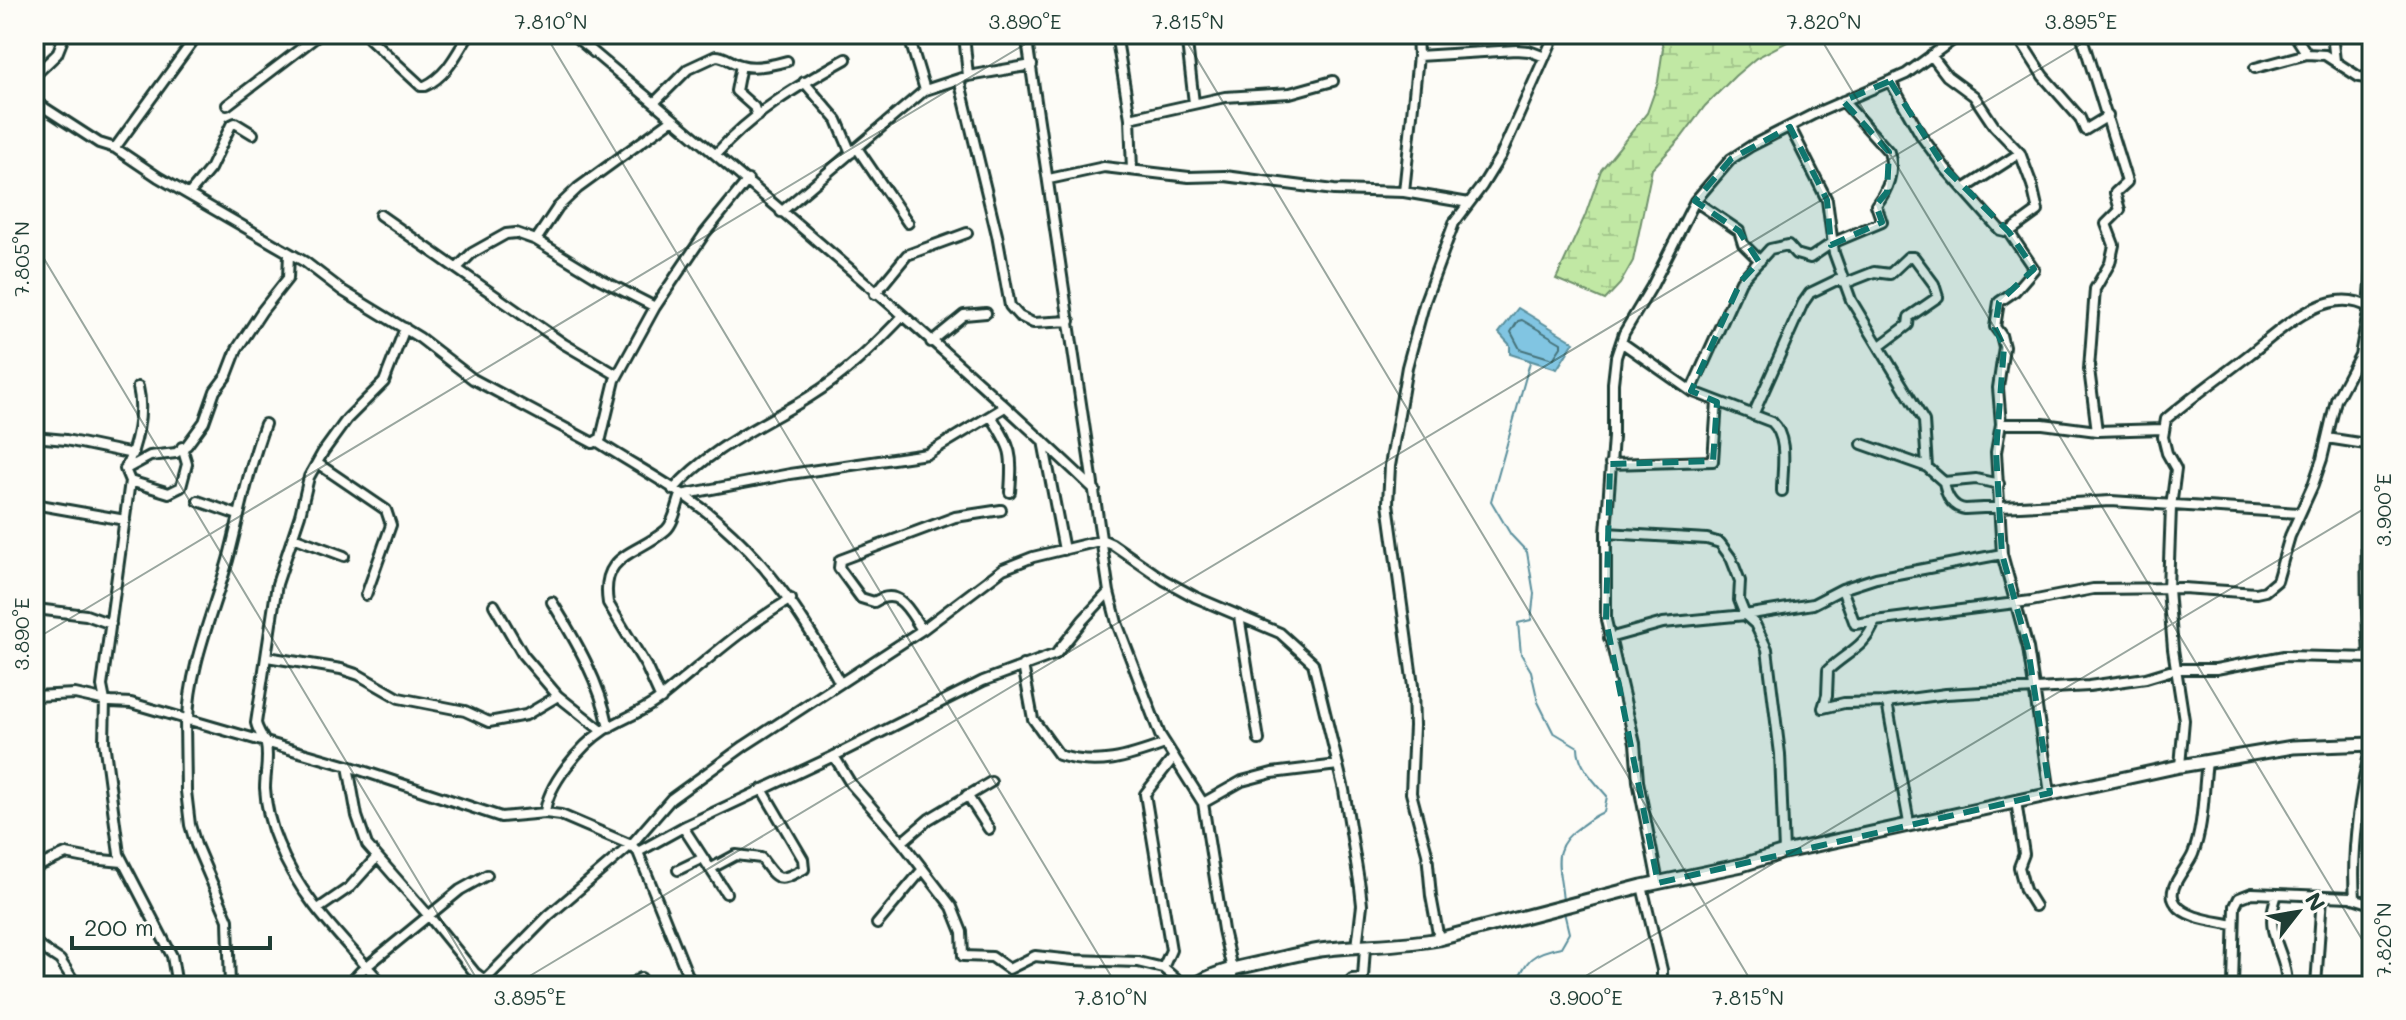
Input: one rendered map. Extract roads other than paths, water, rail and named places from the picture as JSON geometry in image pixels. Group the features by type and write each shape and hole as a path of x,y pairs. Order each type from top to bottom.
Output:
{"main road":[{"path":"1194,986 1232,969 1322,950 1408,945 1439,939 1784,852 2180,766 2293,747 2372,743"}],"street":[{"path":"34,76 57,54 65,34"},
{"path":"115,148 198,34"},
{"path":"227,105 320,34"},
{"path":"369,38 421,86 425,86 439,77 469,34"},
{"path":"572,34 748,180 1043,440 1095,490"},
{"path":"908,34 925,90"},
{"path":"964,34 964,77 1010,306 1019,316 1033,323 1070,321"},
{"path":"1026,34 1109,592 1117,623 1165,744 1203,803 1232,969 1229,986"},
{"path":"1116,34 1130,118 1132,170"},
{"path":"1186,34 1194,103"},
{"path":"1404,192 1418,56 1417,34"},
{"path":"1439,939 1427,853 1411,793 1413,686 1388,503 1390,466 1407,367 1425,301 1454,223 1501,155 1555,34"},
{"path":"1658,883 1638,781 1635,743 1609,638 1604,594 1613,383 1621,342 1695,201 1731,159 1843,101 1906,74 1961,34"},
{"path":"2016,34 2043,76 2080,118 2085,130 2108,116"},
{"path":"2081,34 2127,182 2115,193 2120,210 2106,224 2114,245 2110,263 2095,289 2089,369 2097,431"},
{"path":"2294,34 2307,54"},
{"path":"2332,34 2335,61"},
{"path":"1418,56 1516,50 1545,57"},
{"path":"2255,68 2307,54 2325,55 2359,77 2372,79"},
{"path":"1931,55 1947,76 1974,96 1994,126 2020,153 2038,211 2009,232"},
{"path":"654,103 694,65 721,56 741,65 773,66 787,61"},
{"path":"716,154 736,131 804,82 846,59"},
{"path":"741,65 736,91 754,107 757,116"},
{"path":"781,212 925,90 964,77 1032,65"},
{"path":"1130,118 1225,97 1284,94 1333,81"},
{"path":"1890,81 1922,137 2000,230 2009,232 2034,269 2015,291 1999,302 1995,327 2004,347 1998,388 2001,424 1996,452 2002,554 2026,640 2050,793"},
{"path":"804,82 837,120 854,150 908,223"},
{"path":"1691,391 1741,281 1770,249 1788,245 1796,254 1810,258 1832,243 1882,222 1876,205 1887,192 1892,162 1886,147 1843,101"},
{"path":"34,103 305,262 343,291 405,328 473,379 593,443 598,442 677,493 729,531 758,559 791,599 840,683"},
{"path":"536,240 558,207 578,188 673,119"},
{"path":"189,194 210,169 231,125 235,123 253,134"},
{"path":"1790,127 1827,200 1832,243 1851,300 1924,421 1927,467"},
{"path":"1964,189 2020,153"},
{"path":"1049,179 1092,168 1132,170 1189,177 1225,176 1334,190 1404,192 1469,203"},
{"path":"598,442 617,375 655,307 705,233 748,180"},
{"path":"1695,201 1739,231 1743,244 1760,261"},
{"path":"380,215 564,344 617,375"},
{"path":"457,268 469,255 506,234 516,233 536,240 575,266 655,307"},
{"path":"875,294 907,255 967,233"},
{"path":"125,469 150,456 176,453 187,445 204,422 215,391 227,375 237,349 288,278 289,254"},
{"path":"1753,415 1810,293 1837,280 1846,283 1874,272 1890,274 1908,257 1914,257 1938,290 1938,297 1909,317 1908,325 1880,346"},
{"path":"1842,589 1855,624 2093,589 2211,589 2245,593 2272,587 2277,581 2299,513 2313,485 2336,400 2360,355 2370,310 2372,269"},
{"path":"2180,766 2184,720 2168,589 2171,507 2176,469 2167,453 2163,429 2166,419 2291,320 2318,307 2336,303 2353,301 2370,310"},
{"path":"931,342 964,315 986,313"},
{"path":"661,699 646,666 608,603 606,591 611,569 621,557 666,530 677,493 703,460 854,367 902,317"},
{"path":"384,986 318,909 290,868 277,842 265,791 266,744 258,734 256,723 277,584 306,486 317,463 347,419 384,382 405,328"},
{"path":"1621,342 1691,391 1772,422 1780,429 1783,440 1782,491"},
{"path":"125,469 133,454 142,400 138,387"},
{"path":"1610,464 1713,461 1717,402"},
{"path":"677,493 927,454 1005,407"},
{"path":"991,416 1010,449 1010,492"},
{"path":"230,986 228,920 190,825 186,791 186,720 192,677 237,527 254,451 265,424"},
{"path":"2001,424 2043,424 2097,431 2163,429"},
{"path":"34,437 66,440 133,454"},
{"path":"2327,438 2372,445"},
{"path":"1043,440 1064,550"},
{"path":"1862,444 1927,467 1944,482 1946,494 1959,508 2111,501 2299,513"},
{"path":"130,481 169,493 181,487 187,464 182,447"},
{"path":"1875,621 1862,644 1828,670 1823,708 1844,703 1887,702 1946,694 2133,680 2176,669 2216,669 2284,656 2370,658 2368,473 2372,456"},
{"path":"317,463 386,510 391,525 366,595"},
{"path":"125,469 130,481 102,686 105,701 104,741 115,838 123,862 172,956 177,986"},
{"path":"1944,482 1976,479 1999,484"},
{"path":"198,501 238,515"},
{"path":"34,504 125,520"},
{"path":"922,630 895,596 885,595 874,602 861,598 839,568 840,560 955,517 1001,510"},
{"path":"1606,533 1707,539 1720,543 1731,558 1740,581 1739,600 1767,649 1780,754 1784,852"},
{"path":"293,537 344,556"},
{"path":"348,766 357,816 367,845 485,984 548,916 635,848 680,792 744,746 922,630 1003,569 1033,557 1103,540 1164,580 1280,633 1313,663 1338,765 1361,896 1363,978 1352,979 1346,986"},
{"path":"1609,638 1663,623 1745,615 1820,602 1842,589 1897,573 1928,570 2002,554"},
{"path":"635,848 834,756 983,681 1056,654 1109,592"},
{"path":"545,813 547,797 568,764 606,729 661,699 740,631 791,599"},
{"path":"552,602 577,643 603,702 606,729"},
{"path":"494,605 501,612 517,647 558,696 606,729"},
{"path":"36,609 86,615 111,624"},
{"path":"1239,616 1259,740"},
{"path":"267,657 341,669 359,675 399,698 465,711 489,722 526,715 558,696"},
{"path":"1023,665 1033,719 1059,755 1077,759 1120,760 1165,744"},
{"path":"34,696 75,694 131,703 348,766 501,817 545,813 561,815 586,825 635,848 692,986"},
{"path":"1887,702 1909,823"},
{"path":"2355,898 2360,803 2372,743"},
{"path":"834,756 851,784 902,842 952,907 962,932 962,953 966,958 992,957 1009,969 1035,956 1138,962 1163,968 1184,986"},
{"path":"1163,968 1171,950 1145,794 1174,757"},
{"path":"2207,762 2199,833 2188,865 2174,887 2173,901 2180,909 2233,925"},
{"path":"1203,803 1242,781 1272,773 1338,765"},
{"path":"902,842 929,819 991,782"},
{"path":"710,869 736,855 761,858 778,879 804,869 803,859 762,789"},
{"path":"967,795 989,829"},
{"path":"2016,801 2024,854 2019,867 2025,890 2035,906"},
{"path":"683,827 726,893"},
{"path":"34,868 66,854 123,862"},
{"path":"318,909 350,887 376,858"},
{"path":"678,870 703,858"},
{"path":"877,924 923,869"},
{"path":"347,986 460,890 487,875"},
{"path":"1642,886 1662,970 1662,986"},
{"path":"2233,986 2233,925 2235,906 2241,897 2249,893 2322,896 2355,898 2372,904"},
{"path":"2277,894 2271,911 2271,924 2287,986"},
{"path":"2316,986 2322,896"},
{"path":"34,943 60,960 77,986"},
{"path":"627,986 641,978"}],"water":[{"path":"1518,308 1574,342 1557,369 1510,354 1510,345 1499,333"}],"waterway":[{"path":"1530,362 1491,501 1511,535 1527,552 1534,594 1531,620 1518,623 1521,654 1531,671 1538,702 1553,732 1578,747 1584,767 1607,796 1604,812 1570,834 1560,851 1558,860 1563,902"},
{"path":"1515,986 1531,959 1561,947 1569,933 1564,912"}]}
